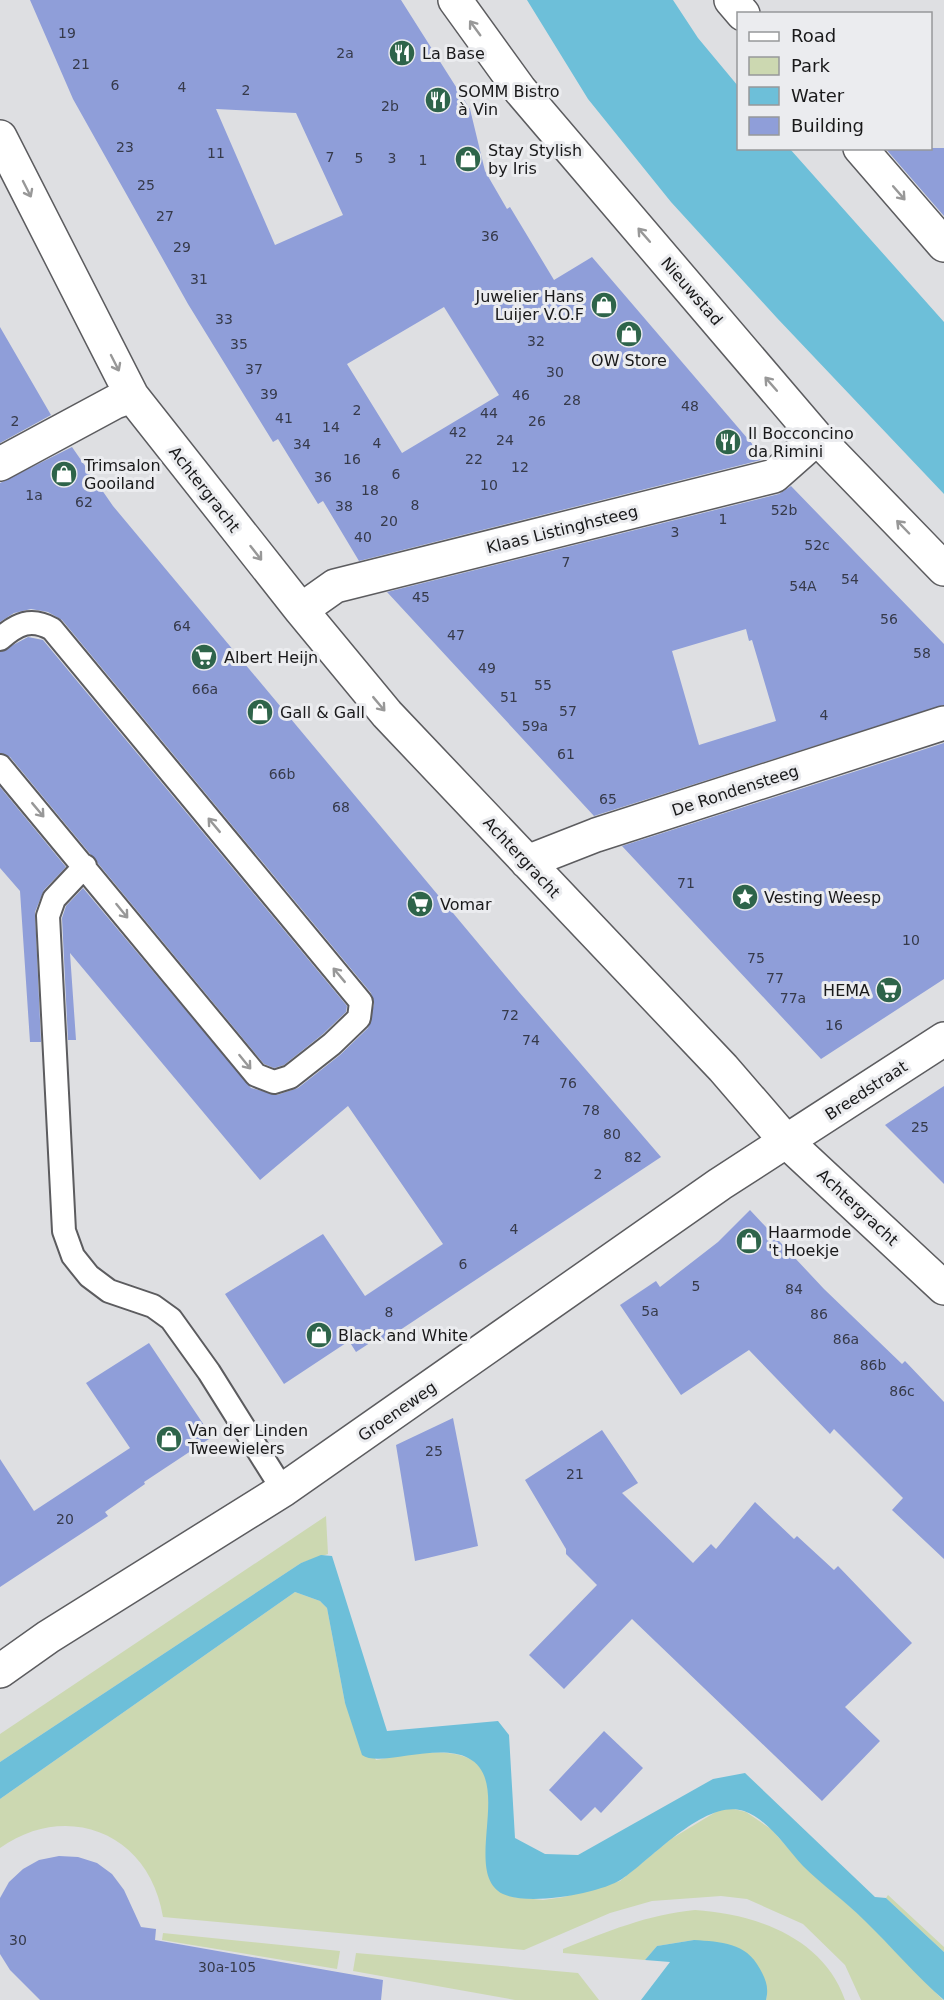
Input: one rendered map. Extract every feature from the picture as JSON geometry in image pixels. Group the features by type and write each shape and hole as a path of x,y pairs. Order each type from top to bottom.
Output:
{"street":[{"name":"Nieuwstad","path":"455,0 520,90 817,438 944,569"},
{"path":"731,0 741,12"},
{"name":"Achtergracht","path":"0,137 124,399 387,714 723,1068 787,1142 944,1288"},
{"path":"862,150 944,245"},
{"path":"0,464 124,399"},
{"name":"Klaas Listinghsteeg","path":"301,610 335,586 774,476 817,438"},
{"name":"De Rondensteeg","path":"527,862 596,835 944,723"},
{"name":"Breedstraat","path":"787,1142 944,1039"},
{"name":"Groeneweg","path":"0,1671 48,1637 283,1490 720,1184 787,1142"}],"lane":[{"path":"0,639 26,622 44,624 52,628 361,1002 359,1018 332,1044 290,1077 274,1082 256,1076 85,866 0,766"},
{"path":"85,866 54,898 48,916 64,1231 73,1256 89,1276 109,1291 153,1306 171,1319 190,1344 283,1490"}],"green space":[{"path":"326,1516 328,1554 301,1563 0,1762 0,1734"},
{"path":"295,1592 320,1601 327,1608 345,1703 376,1760 422,1753 456,1754 471,1759 482,1768 489,1790 487,1866 513,1897 543,1900 564,1897 620,1881 671,1839 719,1810 730,1808 746,1812 771,1829 804,1866 864,1919 943,2000 861,2000 845,1965 803,1924 747,1899 721,1896 652,1901 610,1913 524,1950 163,1917 155,1888 142,1864 124,1846 102,1833 78,1827 52,1827 26,1834 0,1848 0,1799"},
{"path":"888,1895 944,1947 944,1952 886,1898"},
{"path":"695,1910 718,1912 763,1924 804,1945 821,1960 835,1978 845,2000 766,2000 767,1994 694,1940 657,1946 645,1960 563,1953 563,1949 628,1925 661,1915"},
{"path":"163,1933 340,1951 337,1969 162,1940"},
{"path":"356,1953 578,1973 599,2000 515,2000 353,1971"}],"water":[{"path":"527,0 673,0 698,38 737,85 737,150 791,150 944,322 944,494 671,202 588,99"},
{"path":"321,1555 332,1556 387,1731 498,1721 509,1735 515,1838 545,1854 578,1855 713,1779 745,1773 875,1897 886,1898 944,1952 944,2000 857,1913 803,1866 777,1835 753,1815 744,1811 729,1809 713,1813 696,1822 622,1879 597,1889 563,1897 529,1899 503,1894 491,1883 486,1867 487,1786 481,1770 468,1758 455,1754 425,1753 381,1759 362,1755 345,1703 327,1608 320,1601 295,1592 0,1799 0,1762 301,1563"},
{"path":"694,1940 732,1945 748,1953 765,1980 766,2000 641,2000 670,1962 645,1960 657,1946"}],"building":[{"path":"30,0 401,0 470,109 485,171 507,209 510,207 554,280 592,257 765,459 359,561 323,501 318,504 278,439 273,442 188,304 73,99","holes":["216,109 296,113 343,215 275,245","444,307 499,395 402,453 347,364"]},
{"path":"944,148 944,216 887,150"},
{"path":"0,327 51,415 0,443"},
{"path":"72,447 113,506 519,992 661,1157 379,1344 376,1339 356,1352 349,1341 284,1384 225,1294 323,1234 365,1296 443,1244 348,1106 260,1180 70,953 76,1040 68,1040 62,918 66,906 83,888 251,1088 277,1095 298,1088 340,1055 368,1028 374,1004 371,993 62,620 48,612 31,609 14,613 0,622 0,483"},
{"path":"791,486 944,644 944,705 594,816 387,592 779,494","holes":["746,629 749,641 752,640 776,721 699,745 672,651"]},
{"path":"28,637 43,640 347,1006 346,1012 323,1034 284,1065 274,1068 264,1064 10,757 0,753 0,652"},
{"path":"944,743 944,979 821,1059 622,846"},
{"path":"0,787 66,867 44,890 35,912 41,1042 30,1042 20,891 0,868"},
{"path":"944,1086 944,1184 885,1125"},
{"path":"750,1210 824,1289 902,1364 905,1361 944,1402 944,1559 892,1510 903,1498 834,1429 830,1434 749,1350 681,1395 620,1305 656,1281 660,1287 718,1242"},
{"path":"149,1343 212,1437 144,1482 145,1484 105,1512 108,1516 0,1587 0,1459 34,1511 130,1448 86,1383"},
{"path":"453,1418 478,1546 415,1561 396,1445"},
{"path":"602,1430 638,1483 622,1493 693,1563 711,1544 716,1549 755,1502 794,1539 797,1536 834,1570 838,1566 912,1643 845,1707 880,1741 822,1801 632,1619 564,1689 529,1655 597,1585 566,1554 566,1549 525,1480"},
{"path":"604,1731 643,1768 601,1813 595,1807 581,1821 549,1790"},
{"path":"59,1856 78,1857 97,1863 112,1874 124,1890 141,1927 156,1929 155,1940 383,1980 381,2000 40,2000 10,1970 0,1954 0,1898 9,1882 23,1869 39,1860"}],"place":[{"name":"La Base","path":"402,53"},
{"name":"SOMM Bistro à Vin","path":"438,100"},
{"name":"Stay Stylish by Iris","path":"468,159"},
{"name":"Juwelier Hans Luijer V.O.F","path":"604,305"},
{"name":"OW Store","path":"629,334"},
{"name":"Il Bocconcino da Rimini","path":"728,442"},
{"name":"Trimsalon Gooiland","path":"64,474"},
{"name":"Albert Heijn","path":"204,657"},
{"name":"Gall & Gall","path":"260,712"},
{"name":"Vesting Weesp","path":"745,897"},
{"name":"Vomar","path":"420,904"},
{"name":"HEMA","path":"889,990"},
{"name":"Haarmode 't Hoekje","path":"749,1241"},
{"name":"Black and White","path":"319,1335"},
{"name":"Van der Linden Tweewielers","path":"169,1439"}]}
